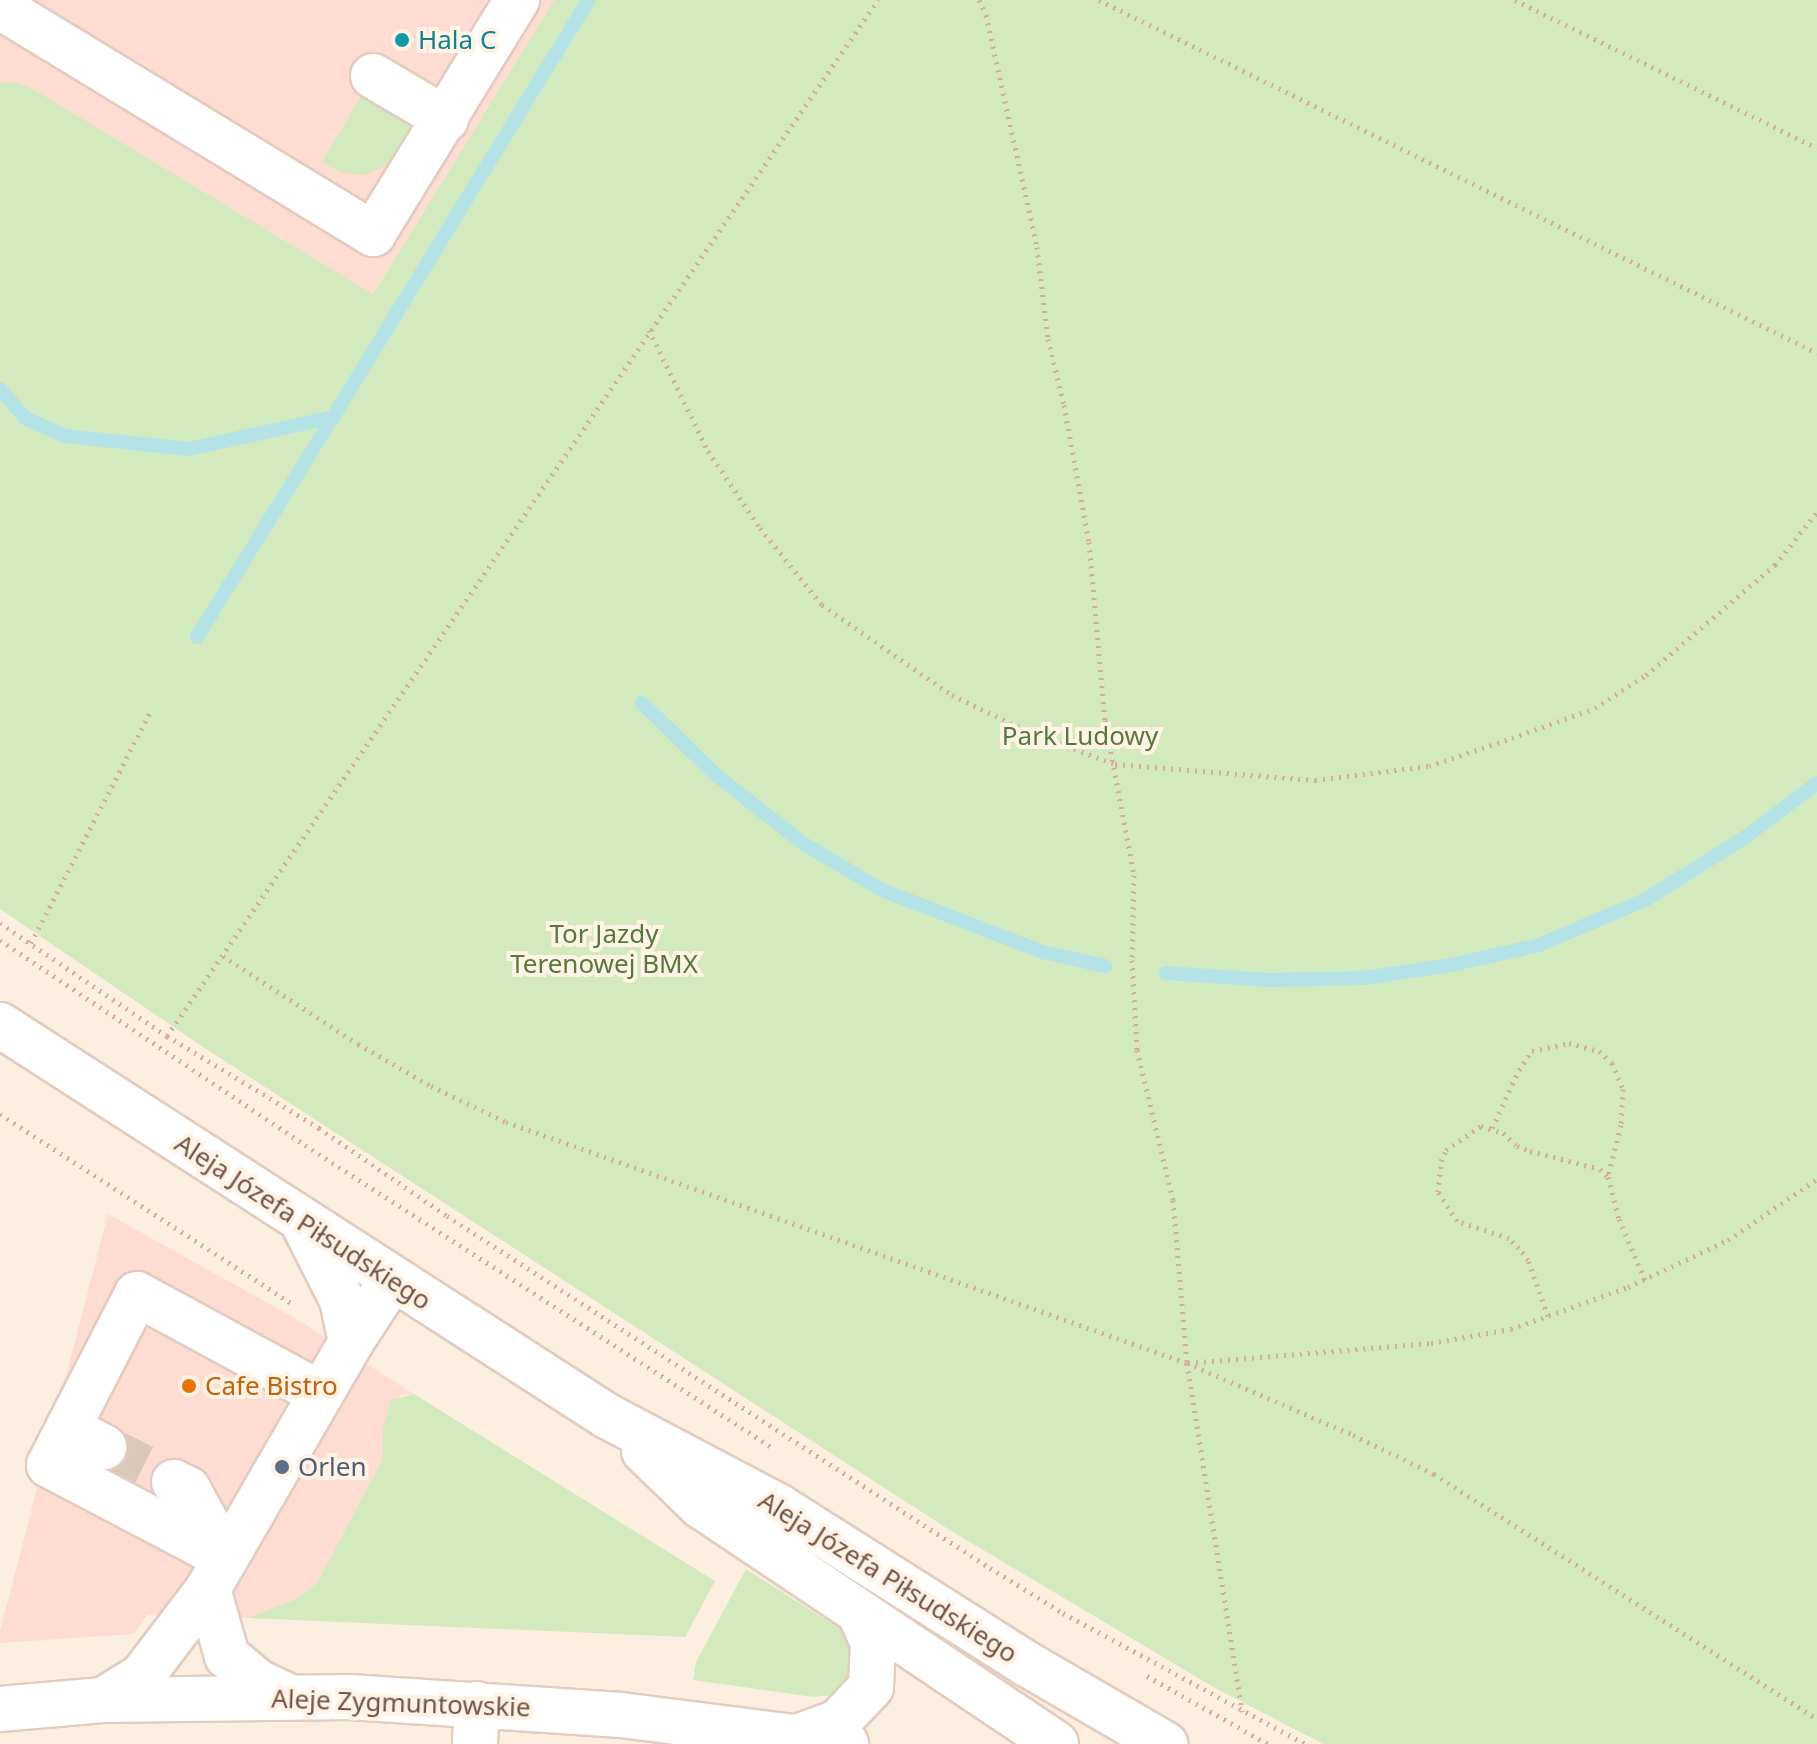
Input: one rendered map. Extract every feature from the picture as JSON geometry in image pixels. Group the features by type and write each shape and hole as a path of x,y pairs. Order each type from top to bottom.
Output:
{"street":[{"path":"0,7 373,234 517,0"},
{"path":"373,76 446,119"},
{"name":"Aleja Józefa Piłsudskiego","path":"0,1025 607,1416 778,1506 1027,1664 1165,1744"},
{"path":"303,1223 342,1300 351,1342"},
{"path":"103,1700 142,1676 169,1644 217,1574 351,1342 392,1279"},
{"path":"217,1574 74,1446 137,1294 321,1394"},
{"name":"Aleja Józefa Piłsudskiego","path":"607,1416 701,1506 1056,1744"},
{"path":"174,1482 188,1489 217,1574 227,1656 258,1682 289,1696"},
{"name":"Aleje Zygmuntowskie","path":"800,1736 838,1722 871,1687 873,1643 860,1614"},
{"name":"Aleje Zygmuntowskie","path":"0,1709 103,1700 289,1696 476,1724 669,1719 846,1744"}],"path":[{"path":"167,1036 878,0"},
{"path":"979,0 986,15 1037,247 1048,339 1064,405 1089,542 1105,720 1134,875 1132,960 1137,1050 1173,1200 1187,1363 1242,1712"},
{"path":"1099,0 1817,353"},
{"path":"1515,0 1817,148"},
{"path":"649,330 708,451 760,528 822,605 952,695 1029,732 1115,764 1315,780 1429,766 1512,738 1595,708 1646,675 1775,565 1817,512"},
{"path":"31,943 150,712"},
{"path":"0,923 167,1036 319,1128 447,1216 990,1568 1242,1712 1305,1744"},
{"path":"0,940 318,1153 776,1450"},
{"path":"223,956 358,1044 431,1086 506,1122 1187,1363 1434,1474 1817,1719"},
{"path":"1492,1128 1519,1070 1532,1051 1569,1043 1599,1051 1612,1063 1623,1089 1621,1125 1609,1160 1608,1177 1619,1219 1645,1280"},
{"path":"0,1114 351,1342"},
{"path":"1548,1316 1528,1260 1519,1248 1509,1238 1457,1221 1438,1192 1441,1161 1446,1150 1481,1126 1492,1128 1517,1146 1592,1166 1608,1177"},
{"path":"1187,1363 1431,1343 1511,1329 1645,1280 1728,1240 1817,1179"},
{"path":"1143,1674 1268,1744"}],"shaded area":[{"path":"0,0 554,0 0,899"},
{"path":"108,1214 298,1320 414,1394 401,1395 383,1428 382,1460 317,1583 296,1599 247,1618 147,1615 134,1634 0,1643 0,1631"}],"green space":[{"name":"Park Ludowy","path":"554,0 1817,0 1817,1744 1323,1744 1215,1688 948,1529 203,1047 0,909 0,83 15,82 31,88 373,294"},
{"path":"364,91 421,126 397,160 366,175 347,174 321,163"},
{"path":"414,1394 715,1581 685,1637 247,1618 296,1599 317,1583 382,1460 383,1428 391,1400"},
{"path":"746,1569 845,1632 851,1642 852,1681 834,1695 814,1697 693,1680 696,1662"}],"waterway":[{"path":"0,389 25,418 65,436 189,449 333,417 589,0"},
{"path":"197,637 333,417"},
{"path":"642,703 716,775 801,842 882,890 1043,952 1105,966"},
{"path":"1166,973 1269,980 1364,978 1451,965 1539,945 1645,900 1747,836 1817,783"}],"tunnel":[{"path":"104,1447 174,1482"}],"place":[{"name":"Hala C","path":"402,40"},
{"name":"Cafe Bistro","path":"189,1386"},
{"name":"Orlen","path":"282,1467"}],"park label":[{"name":"Tor Jazdy Terenowej BMX","path":"604,949"}]}
